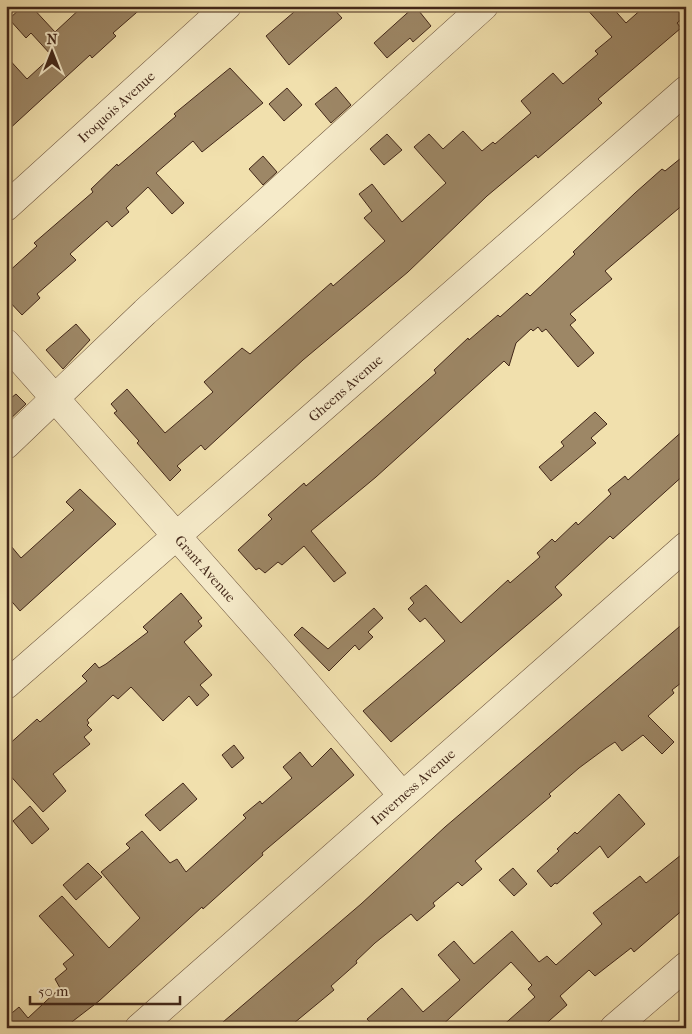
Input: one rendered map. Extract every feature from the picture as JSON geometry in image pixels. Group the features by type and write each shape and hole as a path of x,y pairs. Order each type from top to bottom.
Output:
{"street":[{"name":"Iroquois Avenue","path":"6,207 227,6"},
{"path":"6,445 144,312 484,6"},
{"name":"Gheens Avenue","path":"6,685 686,90"},
{"name":"Grant Avenue","path":"6,342 402,796"},
{"name":"Inverness Avenue","path":"139,1028 686,546"},
{"path":"614,1028 686,966"}],"building":[{"path":"23,6 31,6 55,32 83,6 144,6 113,33 116,36 92,58 90,55 6,132 6,56 27,79 52,56 31,33 26,38 9,19"},
{"path":"301,6 331,6 342,18 289,65 266,36"},
{"path":"415,6 431,26 413,42 410,38 387,58 374,43"},
{"path":"584,6 611,6 626,23 645,6 675,6 684,17 677,23 681,28 598,99 602,103 538,158 536,155 487,196 408,272 303,360 205,450 201,445 177,466 181,470 170,481 114,413 117,411 111,404 127,389 165,433 213,392 204,382 242,348 250,354 331,283 333,286 385,241 364,218 372,211 359,194 372,184 402,222 446,183 414,147 429,134 443,149 463,131 482,151 493,142 495,144 531,113 521,101 553,73 563,84 598,54 595,51 612,37"},
{"path":"230,68 263,103 202,152 193,141 156,173 184,203 172,214 148,187 126,208 129,212 112,227 107,221 70,254 76,260 37,294 40,298 22,315 6,298 6,274 37,246 34,243 93,192 91,189 117,164 118,166 176,116 174,114"},
{"path":"336,87 351,105 331,123 315,104"},
{"path":"287,88 302,105 284,121 269,104"},
{"path":"387,134 402,150 384,165 370,149"},
{"path":"686,154 686,193 680,198 685,203 605,271 612,279 570,314 576,320 570,325 594,353 578,367 546,329 542,332 538,327 533,331 531,329 516,343 509,366 504,361 376,477 311,531 346,573 334,582 304,546 282,565 278,562 265,573 259,568 256,570 238,550 272,519 268,515 304,483 306,486 436,373 434,370 468,338 469,340 498,315 500,317 527,293 530,296 575,254 573,252 635,193 662,169 665,171"},
{"path":"263,156 277,172 263,185 249,169"},
{"path":"76,324 90,340 63,369 46,350"},
{"path":"16,394 26,404 6,423 6,402"},
{"path":"595,412 607,424 591,438 596,443 551,481 539,467 564,446 561,442"},
{"path":"686,428 686,473 613,539 610,536 555,587 562,595 391,742 363,711 445,641 425,618 420,622 408,609 414,603 410,598 426,585 461,623 508,580 510,583 540,557 537,553 552,539 555,542 576,522 578,525 611,494 608,490 625,476 628,480"},
{"path":"80,489 116,524 20,611 6,595 6,540 21,558 74,510 66,502"},
{"path":"181,593 202,618 198,621 202,626 184,642 212,675 200,685 209,695 197,706 189,696 163,721 131,687 118,699 113,695 87,720 89,723 87,725 92,730 84,737 90,744 53,774 66,791 43,812 6,771 6,747 37,719 40,722 87,681 82,676 95,663 99,668 106,664 148,632 143,627"},
{"path":"374,608 383,618 368,632 373,637 359,650 355,645 329,671 294,635 302,627 328,649"},
{"path":"686,621 686,679 672,690 674,693 648,716 674,742 662,754 643,735 622,751 615,742 606,748 579,768 549,794 551,796 475,861 482,869 462,886 458,882 433,903 435,906 417,921 411,914 375,943 356,961 357,963 331,986 334,990 288,1028 216,1028 361,904 445,827"},
{"path":"234,745 244,758 232,768 222,755"},
{"path":"331,748 354,775 262,853 263,855 203,909 202,907 99,1001 64,1028 6,1028 6,1018 19,1007 28,1018 60,988 55,979 67,969 63,964 74,955 39,916 62,896 109,948 140,918 101,872 130,848 126,844 142,831 170,863 177,859 186,872 246,818 243,815 260,801 262,804 292,778 283,767 300,752 312,767"},
{"path":"183,783 197,799 160,831 145,815"},
{"path":"619,794 645,824 608,858 600,846 557,884 555,883 551,887 537,871 559,851 557,849 575,832 577,834"},
{"path":"30,806 49,829 32,844 13,821"},
{"path":"686,851 686,907 634,952 631,948 595,976 589,970 560,996 567,1005 541,1028 500,1028 535,997 528,989 532,985 511,962 439,1028 375,1028 367,1019 402,988 423,1012 460,980 438,955 454,941 474,964 512,931 539,962 547,956 556,965 602,924 593,913 640,876 646,883"},
{"path":"88,863 102,877 76,900 63,885"},
{"path":"513,868 527,884 514,896 499,880"}]}
